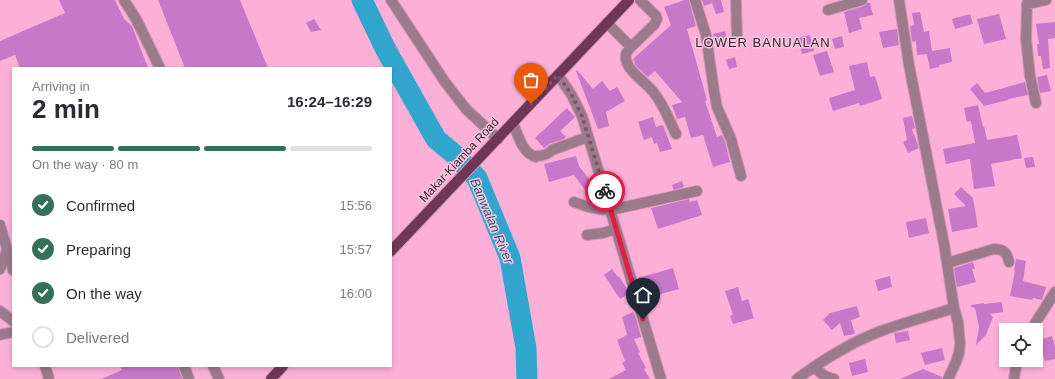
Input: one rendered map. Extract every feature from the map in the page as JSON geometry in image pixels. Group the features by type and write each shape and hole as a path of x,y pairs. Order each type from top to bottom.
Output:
{"main road":[{"name":"Makar-Kiamba Road","path":"392,250 629,0"},
{"path":"271,379 283,367"}],"street":[{"path":"124,0 136,19 160,67"},
{"path":"391,0 445,82 495,142"},
{"path":"640,0 656,16 657,19 654,25 627,52 626,60 628,66 653,91 663,105 676,134"},
{"path":"695,0 706,35 715,100 731,139 741,176"},
{"path":"736,0 736,36"},
{"path":"828,10 862,0"},
{"path":"899,0 909,65 947,263 954,308 958,322 960,343 959,353 948,379"},
{"path":"1036,103 1030,76 1026,39 1026,4 1046,0"},
{"path":"607,23 631,47"},
{"path":"558,75 571,94 582,116 661,379"},
{"path":"513,123 527,153 536,157 588,137"},
{"path":"574,202 598,210 611,210 697,191"},
{"path":"0,225 12,267"},
{"path":"587,235 604,233 616,229"},
{"path":"947,263 994,249 1005,252 1010,262"},
{"path":"0,269 7,250"},
{"path":"1035,323 1055,292"},
{"path":"797,379 843,349 882,330 954,308"},
{"path":"0,311 12,320"},
{"path":"0,335 12,332"},
{"path":"815,366 824,376 834,379"},
{"path":"45,367 49,379"},
{"path":"184,367 189,379"},
{"path":"213,367 219,379"},
{"path":"1014,379 1016,367"}],"building":[{"path":"59,0 115,0 124,19 132,26 148,67 20,67 15,55 0,61 0,41 65,13"},
{"path":"158,0 240,0 268,67 185,67"},
{"path":"689,0 696,26 687,29 707,100 705,101 717,137 722,135 725,141 730,162 713,167 703,135 691,138 685,117 677,119 672,105 682,102 655,71 648,77 636,66 633,59 671,25 664,7"},
{"path":"702,0 721,0 724,12 716,14 712,3 704,6"},
{"path":"867,3 870,3 873,15 859,18 862,29 849,33 844,12 864,6"},
{"path":"920,12 924,32 929,31 932,51 950,48 952,62 930,69 927,54 917,55 916,41 912,42 910,26 914,25 912,13"},
{"path":"970,14 973,24 955,29 952,19"},
{"path":"999,14 1006,39 984,44 977,19"},
{"path":"314,19 321,30 311,32 306,23"},
{"path":"1055,22 1055,38 1048,39 1050,68 1043,69 1041,56 1038,56 1037,44 1039,44 1036,24"},
{"path":"897,29 899,45 883,48 879,32"},
{"path":"725,31 728,43 716,46 713,34"},
{"path":"810,35 814,51 802,54 798,38"},
{"path":"842,36 844,47 835,49 832,39"},
{"path":"827,51 834,72 820,76 813,55"},
{"path":"735,57 737,67 729,69 726,60"},
{"path":"867,62 870,77 875,76 882,99 860,106 859,103 833,111 829,98 855,90 849,66"},
{"path":"577,70 593,89 602,81 610,91 617,87 625,101 606,112 609,126 598,129 576,71"},
{"path":"1047,75 1051,91 1040,93 1037,77"},
{"path":"1025,82 1028,95 984,106 970,89 977,83 985,93"},
{"path":"978,105 987,140 1017,135 1022,158 991,164 995,186 974,189 970,159 946,164 943,149 975,143 971,121 967,122 964,108"},
{"path":"567,108 575,117 560,131 566,137 549,144 544,148 535,138"},
{"path":"912,116 915,128 912,129 919,148 908,153 903,142 907,140 903,118"},
{"path":"653,117 656,127 663,125 672,149 660,152 657,143 654,144 652,137 644,140 638,122"},
{"path":"576,156 579,166 593,184 585,190 574,175 549,182 544,164"},
{"path":"1033,157 1035,167 1026,168 1024,158"},
{"path":"682,181 684,187 674,190 672,185"},
{"path":"961,187 973,198 978,227 952,232 948,209 966,206 954,194"},
{"path":"689,199 690,202 697,200 702,215 658,229 651,208"},
{"path":"926,218 929,233 909,238 906,222"},
{"path":"1016,259 1026,261 1023,281 1046,287 1042,300 1033,298 1032,300 1010,296"},
{"path":"973,262 975,269 972,269 976,282 957,287 954,268"},
{"path":"673,268 679,289 647,298 643,286 641,287 638,278"},
{"path":"612,269 618,277 619,276 629,294 620,299 604,275"},
{"path":"890,276 892,287 878,291 875,280"},
{"path":"738,287 742,301 748,299 754,318 733,324 730,316 733,315 725,291"},
{"path":"1002,302 1003,312 990,314 993,317 986,335 976,345 979,327 975,308 971,307 971,305"},
{"path":"857,306 860,317 851,320 855,334 844,336 840,323 832,330 823,320 830,313"},
{"path":"633,312 641,337 634,339 640,352 638,353 646,368 644,369 650,379 609,379 626,370 622,363 625,361 617,340 627,335 622,317"},
{"path":"908,331 910,340 896,343 894,333"},
{"path":"1052,336 1055,347 1055,359 1045,361 1043,354 1043,339"},
{"path":"942,348 945,360 925,365 921,353"},
{"path":"865,359 868,372 852,376 849,363"},
{"path":"120,367 178,367 182,379 101,379 122,370"},
{"path":"923,369 942,377 942,379 900,379"}],"waterway":[{"name":"Banwalan River","path":"362,0 386,50 436,139 454,154 477,178 510,258 526,348 527,379"}],"way so far":[{"path":"531,104 558,75 571,94 582,116 605,191"}],"district":[{"name":"LOWER BANUALAN","path":"763,42"}],"route":[{"path":"605,191 643,319"}]}
